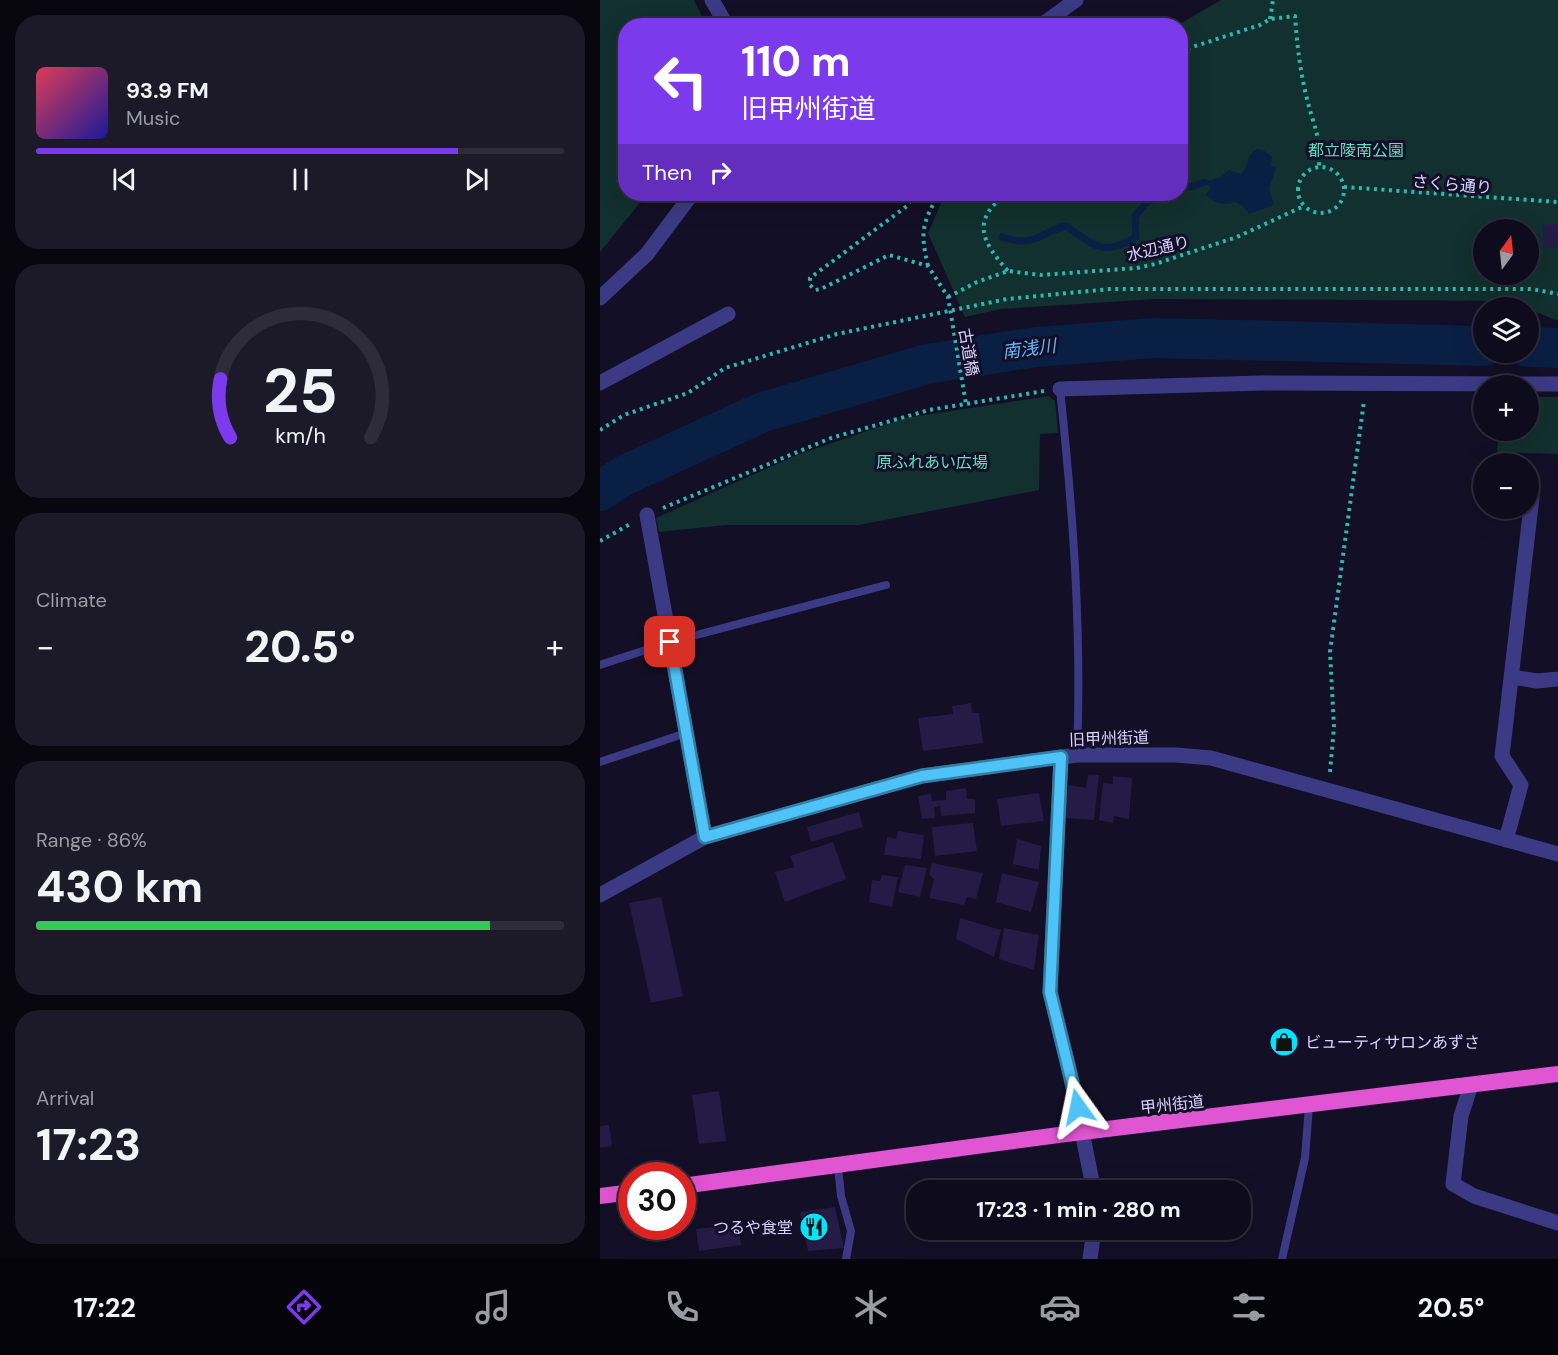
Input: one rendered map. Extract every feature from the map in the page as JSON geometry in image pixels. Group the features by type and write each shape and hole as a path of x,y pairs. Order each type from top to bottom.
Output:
{"highway":[{"name":"甲州街道","path":"696,1184 838,1167 1083,1132 1558,1074"},
{"path":"600,1196 618,1194"}],"street":[{"path":"712,0 722,18"},
{"path":"1051,18 1076,0"},
{"path":"600,298 647,254 687,201"},
{"path":"600,383 728,314"},
{"path":"1060,389 1173,384 1558,384"},
{"path":"647,515 705,837"},
{"path":"1506,840 1521,785 1502,756 1530,519"},
{"path":"1512,677 1537,681 1558,679"},
{"name":"旧甲州街道","path":"600,895 705,837 922,776 1069,756 1176,755 1211,758 1558,854"},
{"path":"1069,756 1050,992 1092,1180"},
{"path":"1471,1085 1461,1116 1453,1184 1474,1196 1558,1223"},
{"path":"1090,1259 1093,1240"}],"lane":[{"path":"1060,389 1072,497 1078,595 1080,678 1069,756"},
{"path":"600,665 670,642 886,585"},
{"path":"600,762 686,733"},
{"path":"1282,1259 1305,1158 1309,1106"},
{"path":"838,1167 841,1196 851,1231 846,1259"}],"path":[{"path":"1270,19 1273,0"},
{"path":"1188,48 1260,25 1270,19 1295,16 1298,57 1307,101 1320,142 1318,167"},
{"path":"1318,167 1333,170 1344,187 1341,201 1330,211 1314,211 1304,206 1299,195 1300,180 1305,173 1318,167"},
{"name":"さくら通り","path":"1344,187 1558,202"},
{"path":"910,201 907,206 810,278 810,285 815,290 821,289 889,255 928,266"},
{"path":"935,201 923,220 922,240 928,266 948,297 1008,271 991,252 983,234 989,208 998,201"},
{"name":"水辺通り","path":"1008,271 1041,275 1137,268 1198,252 1304,206"},
{"path":"600,430 624,415 688,393 725,368 837,334 1007,299 1110,289 1532,289 1558,294"},
{"name":"古道橋","path":"948,297 966,404"},
{"path":"1328,791 1334,727 1330,652 1364,413 1364,384"},
{"path":"600,541 647,515 831,438 895,418 1060,389"}],"green space":[{"path":"600,0 694,0 703,18 618,18 618,201 641,201 600,252"},
{"name":"都立陵南公園","path":"1221,0 1558,0 1558,321 1539,313 1539,297 1473,297 1473,301 1156,299 1001,309 965,317 928,233 942,201 1188,201 1188,19"},
{"name":"原ふれあい広場","path":"1049,396 1055,401 1058,433 1040,434 1039,490 859,525 726,525 659,532 656,518 797,455 905,418"},
{"path":"1539,397 1558,397 1558,454 1497,452 1498,441 1539,441"}],"water":[{"path":"1258,149 1272,157 1271,166 1276,167 1269,189 1274,205 1249,214 1242,205 1235,202 1220,203 1206,195 1211,187 1205,182 1221,177 1229,170 1241,174 1251,154"}],"building":[{"path":"1558,224 1558,248 1544,248 1543,225"},
{"path":"971,703 972,713 979,713 983,743 923,751 918,718 953,714 952,706"},
{"path":"1088,775 1099,775 1094,820 1064,818 1068,785 1086,788"},
{"path":"1113,776 1132,778 1129,819 1114,816 1113,823 1099,820 1103,783 1113,784"},
{"path":"966,788 967,799 975,799 975,813 941,816 940,806 934,807 935,818 922,819 918,796 931,794 932,801 946,800 946,791"},
{"path":"1039,793 1044,821 1001,826 997,799"},
{"path":"859,812 863,827 811,842 807,827"},
{"path":"973,823 977,851 935,856 932,827"},
{"path":"898,831 924,835 921,859 884,855 887,837 896,839"},
{"path":"1017,839 1041,846 1039,870 1013,864"},
{"path":"833,842 846,879 785,902 775,872 794,867 790,856"},
{"path":"932,863 983,873 976,899 967,897 964,905 929,898 934,879 929,874"},
{"path":"905,865 927,868 920,897 898,892"},
{"path":"1002,873 1039,882 1031,912 996,902"},
{"path":"882,875 898,877 892,907 869,902 872,880 880,881"},
{"path":"661,897 683,996 651,1003 629,903"},
{"path":"960,918 1001,930 994,957 956,939"},
{"path":"1004,928 1039,935 1034,970 999,959"},
{"path":"719,1091 726,1141 699,1144 692,1095"},
{"path":"609,1125 612,1146 600,1148 600,1126"},
{"path":"835,1207 844,1248 808,1251 800,1212"},
{"path":"738,1224 741,1245 699,1251 696,1229"}],"waterway":[{"path":"1188,187 1205,182"},
{"path":"1002,237 1023,241 1036,239 1066,226 1092,244 1107,248 1115,247 1136,237 1135,216 1150,201"},
{"name":"南浅川","path":"600,491 625,475 763,412 927,364 1036,347 1153,338 1473,346"},
{"name":"南浅川","path":"1539,347 1558,348"}],"place":[{"name":"ビューティサロンあずさ","path":"1284,1042"},
{"name":"つるや食堂","path":"814,1227"}],"route":[{"path":"670,642 705,837 922,776 1061,757 1050,992 1078,1107"}]}
